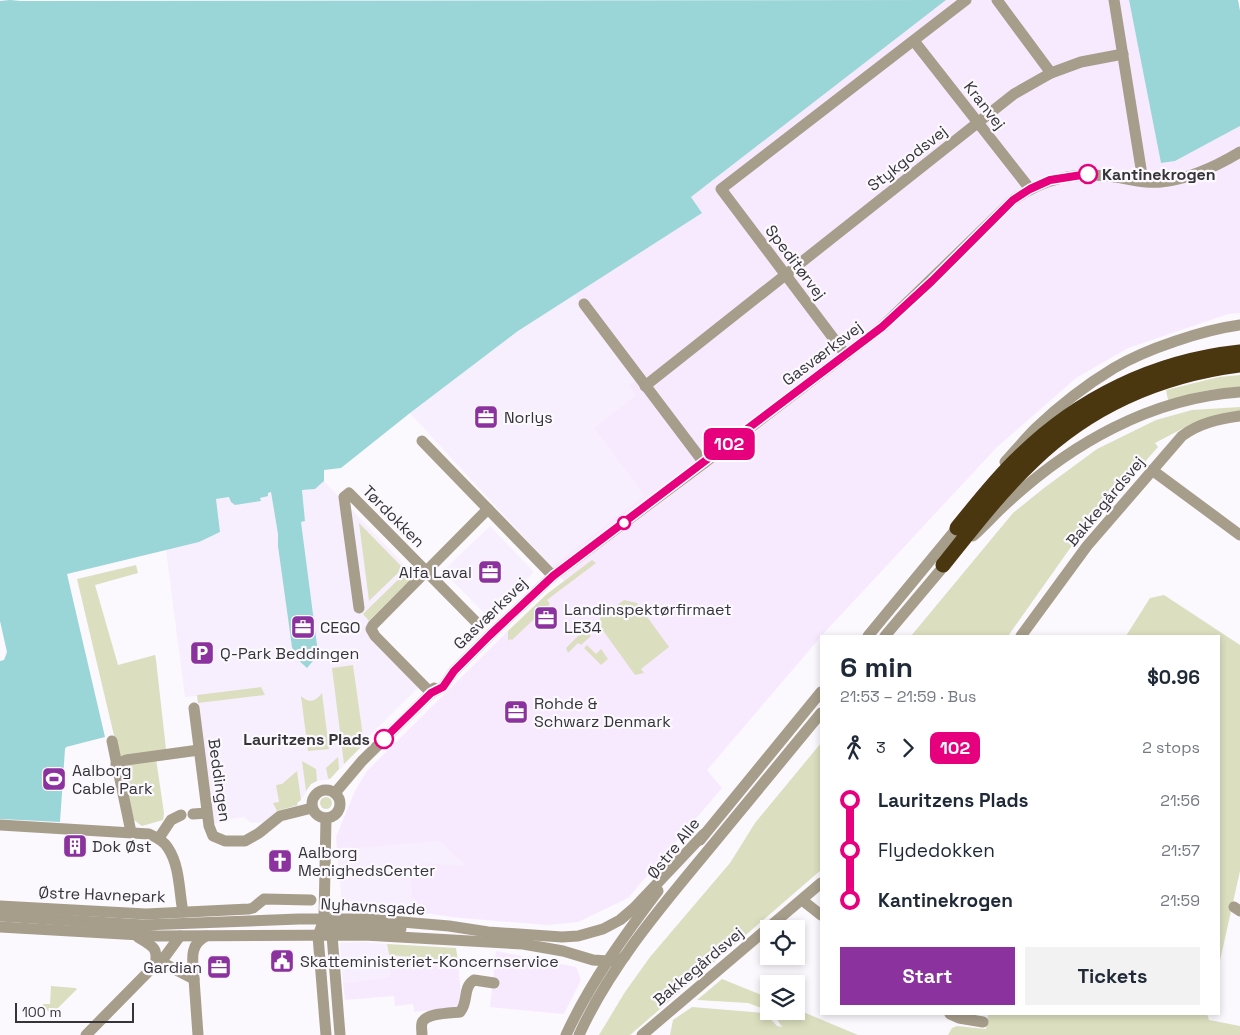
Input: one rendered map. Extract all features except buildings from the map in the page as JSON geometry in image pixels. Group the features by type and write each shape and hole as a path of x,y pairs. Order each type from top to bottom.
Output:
{"highway":[{"path":"957,528 1015,460 1058,422 1082,406 1132,379 1157,370 1214,355 1240,352"},
{"path":"943,565 1016,478 1051,444 1072,428 1117,401 1157,384 1191,374 1240,365"}],"street":[{"path":"914,41 966,0"},
{"path":"997,0 1051,73"},
{"path":"1114,0 1143,182"},
{"name":"Kranvej","path":"914,41 1030,189"},
{"name":"Speditørvej","path":"846,355 721,189 914,41"},
{"name":"Stykgodsvej","path":"785,274 1014,94 1051,73 1081,62 1123,54"},
{"name":"Gasværksvej","path":"335,793 362,761 431,693 438,682 454,671 518,607 553,576 882,327 932,281 1013,200 1030,189 1050,180 1088,174 1143,182 1160,182 1180,178 1210,168 1240,152"},
{"path":"645,386 785,274"},
{"path":"584,304 704,463"},
{"path":"869,635 957,528 995,472 1034,430 1115,367 1174,342 1240,325"},
{"path":"885,635 943,565 1019,492 1057,462 1094,438 1163,407 1199,397 1240,392"},
{"name":"Bakkegårdsvej","path":"1021,635 1072,565 1182,436 1203,424 1239,418"},
{"path":"422,441 553,576"},
{"path":"1152,470 1240,536"},
{"name":"Tørdokken","path":"359,608 344,498 349,493 477,624"},
{"path":"431,693 375,636 371,629 377,619 488,510"},
{"name":"Østre Alle","path":"566,1035 578,1009 608,961 646,907 820,693"},
{"name":"Beddingen","path":"194,708 207,813 213,836 220,840 241,841 249,839 280,816 312,808"},
{"name":"Østre Alle","path":"579,1035 590,1012 626,956 664,904 820,714"},
{"path":"112,741 131,832"},
{"path":"116,764 126,760 199,750"},
{"path":"328,790 335,793 340,801 338,810 331,817 317,816 312,808 312,798 319,791 328,790"},
{"path":"193,814 207,813"},
{"path":"0,825 131,832 149,834 159,838 171,820 181,815"},
{"path":"326,818 328,927 340,1035"},
{"name":"Nyhavnsgade","path":"0,927 136,936 318,936 328,927 367,919 488,932 562,937 578,936 603,929 627,915 704,834"},
{"name":"Østre Havnepark","path":"0,906 146,914 183,912 178,877 171,854 167,846 159,838"},
{"name":"Bakkegårdsvej","path":"642,1035 820,884"},
{"path":"183,912 249,909 264,899 311,900"},
{"path":"802,900 820,914"},
{"name":"Nyhavnsgade","path":"0,916 143,925 328,927 364,935 523,944 563,951 593,960 620,960 626,956"},
{"path":"326,1035 318,936 328,927"},
{"path":"198,1035 193,949 197,942 205,936 274,929 328,927"},
{"path":"136,936 150,944 155,950 158,964"},
{"path":"86,1035 158,964 180,936"},
{"path":"158,964 194,979"},
{"path":"422,1035 423,1020 428,1016 460,1012 465,1007 466,988 474,980 494,983"},
{"path":"952,1015 983,1022"}],"shaded area":[{"path":"946,0 1129,0 1161,163 1175,161 1240,126 1240,313 1228,314 1128,348 1076,378 997,447 822,635 820,635 820,638 707,770 722,788 628,898 578,922 547,925 461,918 416,912 414,898 412,898 410,864 425,863 465,866 440,841 337,850 336,837 355,791 367,771 508,631 547,594 564,581 551,567 644,495 594,428 636,395 629,386 637,380 574,295 702,213 691,197"},
{"path":"574,295 637,380 636,395 595,428 644,495 551,567 410,413 518,331"},
{"path":"324,481 415,576 369,621 365,629 369,636 419,687 364,741 364,744 330,779 311,784 297,803 298,805 277,811 264,822 251,823 244,817 223,820 223,822 213,824 197,696 185,697 166,550 199,542 216,499 229,497 261,500 260,498 271,492 292,647 296,658 307,668 313,661 316,645 301,522 305,521 302,490 315,489"},
{"name":"Alfa Laval","path":"490,526 534,572 488,617 443,571"},
{"path":"440,840 465,867 425,863 410,864 416,912 342,906 337,850"},
{"path":"340,943 387,944 390,977 343,983"},
{"path":"496,951 576,967 581,980 564,1014 490,1007"},
{"path":"389,955 458,961 461,998 458,1006 414,1012 413,1004 395,1006 394,996 345,1000 343,983 390,977"}],"green space":[{"path":"1240,375 1240,387 1209,390 1168,400 1166,390 1219,377"},
{"path":"1240,407 1240,412 1193,423 1155,443 1158,447 1078,537 1009,635 912,635 1013,513 1044,488 1097,449 1156,420 1192,410"},
{"path":"359,523 403,568 369,601"},
{"path":"592,560 596,563 547,600 550,604 512,640 508,641 508,631 547,594"},
{"path":"136,565 138,573 95,585 118,665 155,655 156,660 166,749 155,752 164,813 163,820 142,826 134,820 77,579"},
{"path":"406,572 412,578 369,621 363,614"},
{"path":"1164,595 1240,645 1240,871 1220,961 1220,635 1127,635 1150,598"},
{"path":"624,600 637,603 669,647 641,669 644,673 635,675 599,625 600,618"},
{"path":"582,632 588,632 591,636 581,645 578,643 568,653 566,648"},
{"path":"587,645 596,654 601,649 608,659 601,665 584,648"},
{"path":"353,665 364,744 344,764 332,668"},
{"path":"261,687 265,695 198,703 197,695"},
{"path":"322,693 329,749 308,751 301,696 310,701"},
{"path":"820,744 820,871 763,920 760,920 760,923 630,1035 599,1035 625,992 650,957 730,863 755,823"},
{"path":"338,757 339,769 330,779 328,778 326,768"},
{"path":"302,761 316,769 317,781 311,784 306,791"},
{"path":"297,771 301,800 297,803 298,805 277,811 273,803 279,802 276,785 282,784"},
{"path":"328,797 331,798 331,808 324,809 321,808 320,801 321,798"},
{"path":"387,944 456,948 458,961 389,955"},
{"path":"722,979 760,994 760,1008 748,1003 697,1000"},
{"path":"51,986 77,989 52,1014 43,1007 43,1004 50,1004"},
{"path":"692,1007 760,1013 760,1020 771,1020 777,1026 782,1027 778,1020 805,1020 805,1013 858,1035 670,1035 673,1020"},
{"path":"988,1015 1207,1015 1209,1020 1240,1026 1240,1035 948,1035 952,1028 957,1026 986,1029"}],"water":[{"path":"946,0 691,197 702,213 518,331 341,468 324,470 324,481 315,489 302,490 305,521 301,522 317,645 313,661 307,668 296,658 292,647 271,492 268,493 268,496 260,498 261,501 235,505 229,497 216,499 220,532 199,542 67,574 105,737 66,747 60,822 0,819 0,661 4,660 7,652 0,621 0,1"},
{"path":"1129,0 1238,0 1240,11 1240,126 1175,161 1161,163"}],"bus line":[{"name":"102","path":"384,739 431,693 443,687 454,671 518,607 553,576 882,327 932,281 1013,200 1030,189 1050,180 1088,174"}],"place":[{"name":"Kantinekrogen","path":"1088,174"},
{"name":"Norlys","path":"486,417"},
{"name":"Alfa Laval","path":"490,572"},
{"name":"Landinspektørfirmaet LE34","path":"546,618"},
{"name":"CEGO","path":"303,627"},
{"name":"Q-Park Beddingen","path":"202,653"},
{"name":"Rohde & Schwarz Denmark","path":"516,712"},
{"name":"Lauritzens Plads","path":"384,739"},
{"name":"Aalborg Cable Park","path":"54,779"},
{"name":"Dok Øst","path":"75,846"},
{"name":"Aalborg MenighedsCenter","path":"280,861"},
{"name":"Skatteministeriet-Koncernservice","path":"282,961"},
{"name":"Gardian","path":"219,967"}]}
